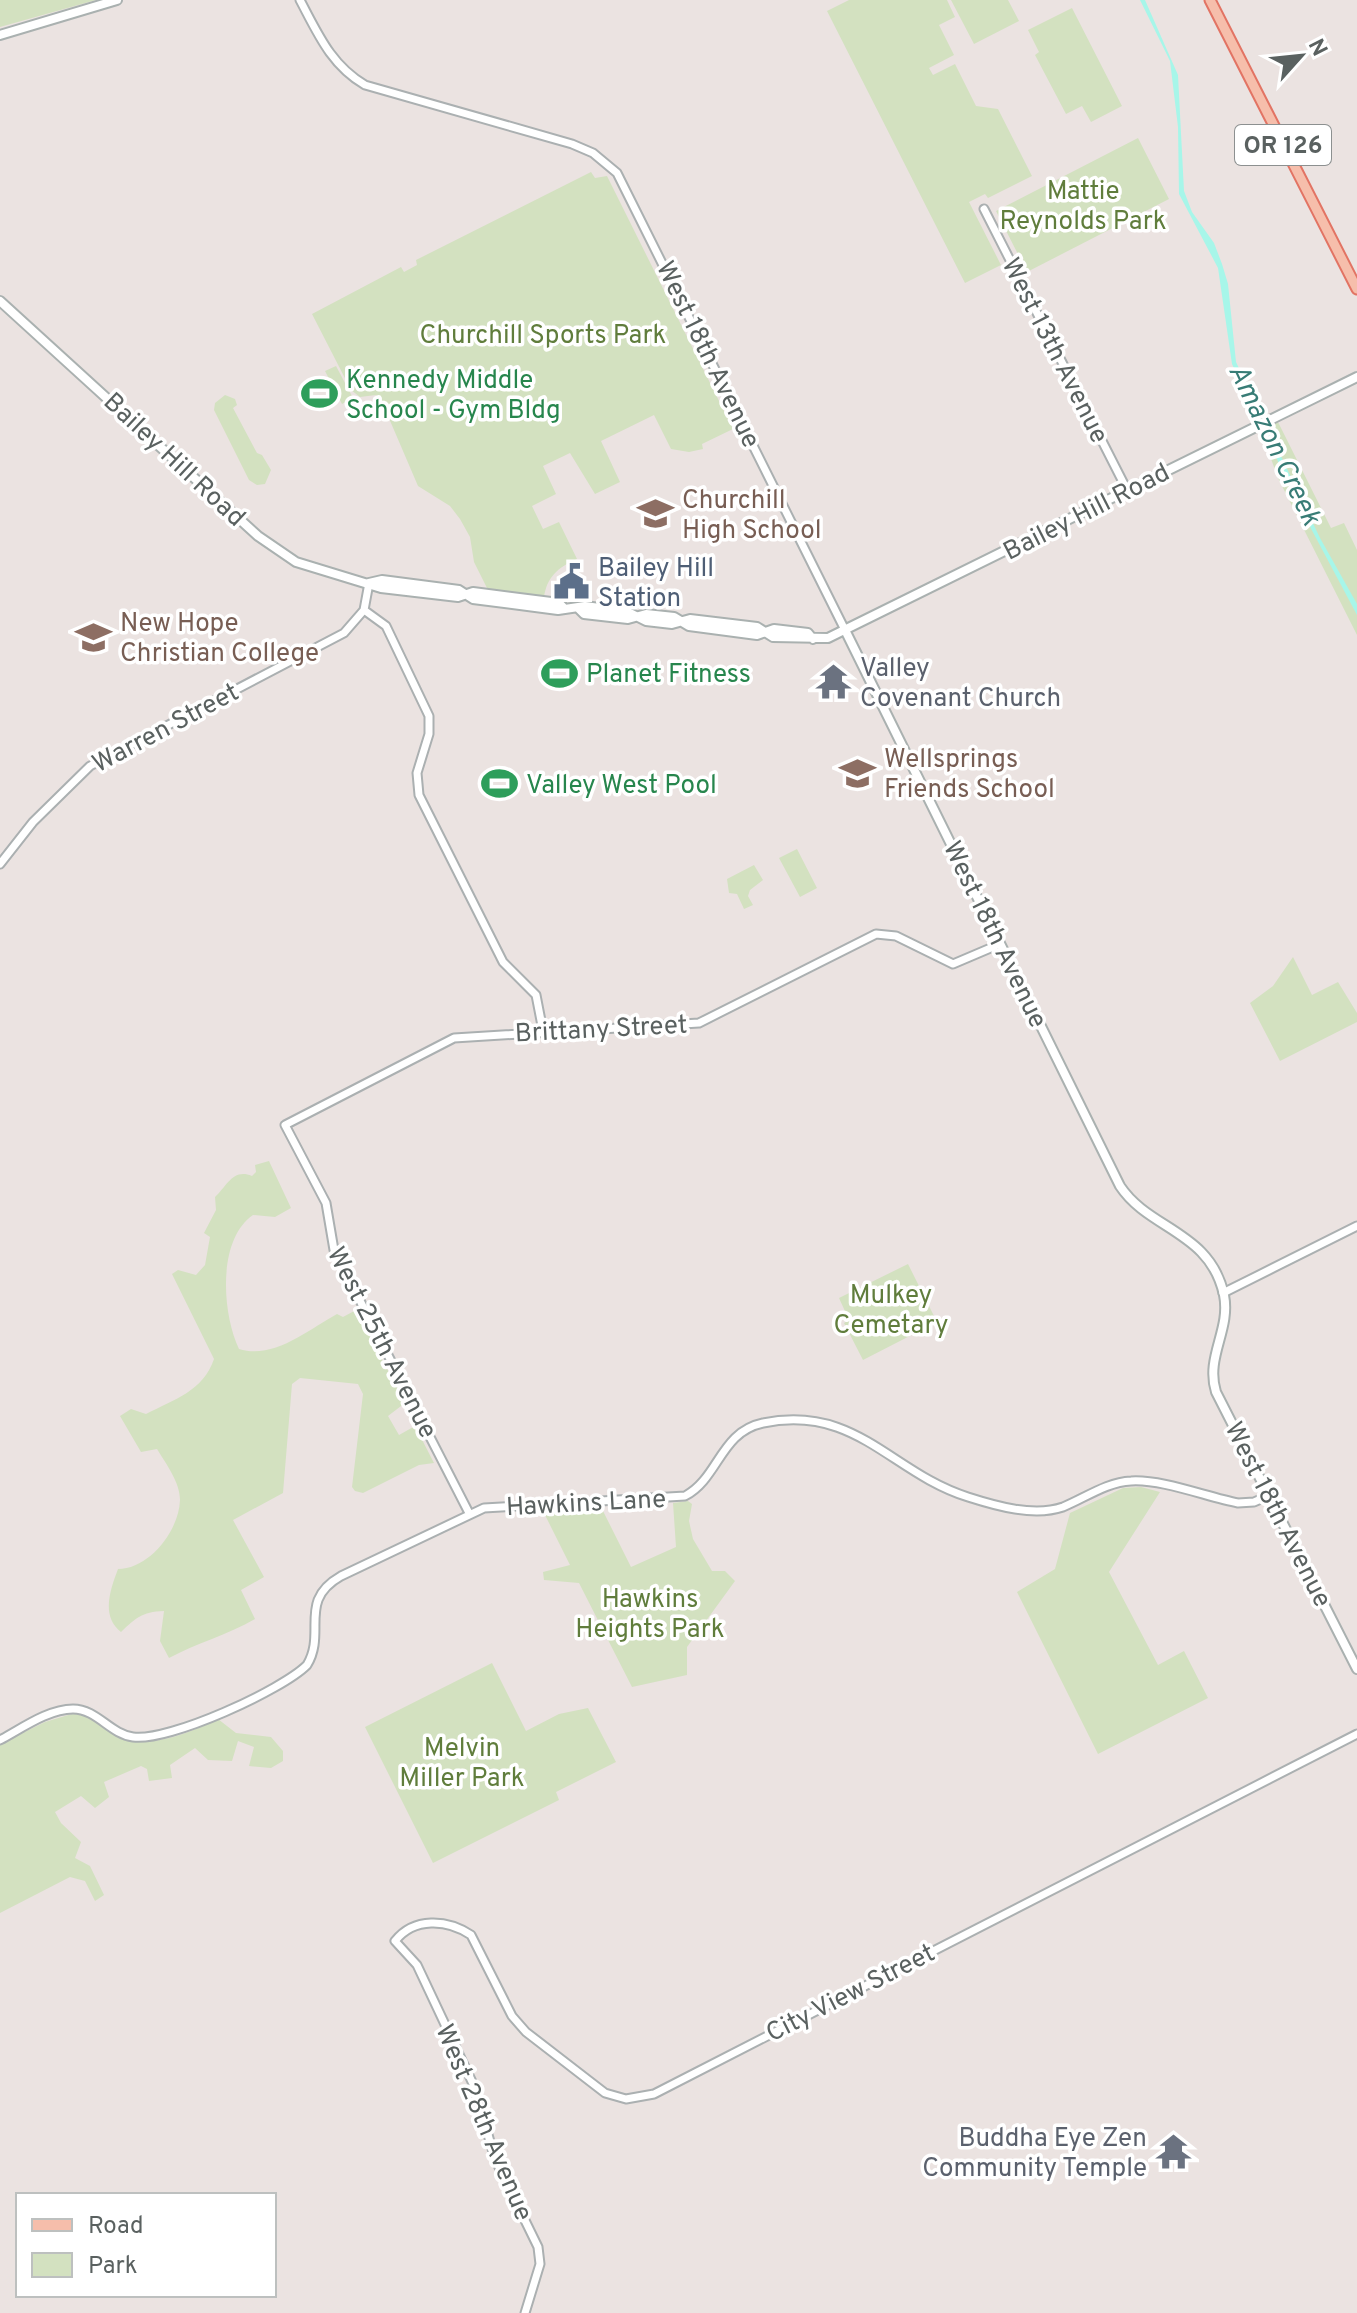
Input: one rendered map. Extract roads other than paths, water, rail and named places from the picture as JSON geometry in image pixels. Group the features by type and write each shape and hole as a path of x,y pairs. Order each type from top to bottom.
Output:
{"main road":[{"path":"0,35 117,0"},
{"name":"OR 126","path":"1210,0 1357,289"},
{"name":"Bailey Hill Road","path":"0,301 276,550 327,574 369,583 382,580 459,590 465,595 473,592 516,601 559,603 563,607 579,609 585,606 628,612 636,617 650,614 674,617 683,622 690,619 757,627 765,633 774,629 808,633 813,639 846,632 1357,377"},
{"name":"West 18th Avenue","path":"846,632 1120,1186 1139,1207 1176,1229 1198,1249 1223,1293 1225,1317 1213,1355 1214,1383 1357,1669"}],"street":[{"name":"West 18th Avenue","path":"300,0 329,53 347,73 365,85 572,144 593,153 617,173 846,632"},
{"name":"West 13th Avenue","path":"984,209 1127,490"},
{"path":"369,583 364,610 386,626 429,716 429,734 417,773 419,795 503,962 536,995 543,1031"},
{"name":"Warren Street","path":"0,864 33,822 90,766 338,637 356,622 364,610"},
{"name":"Brittany Street","path":"285,1125 454,1038 702,1022 876,934 900,937 953,964 1000,944"},
{"name":"West 25th Avenue","path":"285,1125 326,1203 334,1250 469,1513"},
{"path":"1223,1293 1357,1226"},
{"name":"Hawkins Lane","path":"0,1740 70,1709 88,1712 117,1732 138,1737 181,1730 212,1718 307,1665 314,1646 315,1605 327,1585 469,1513 493,1507 685,1496 699,1487 722,1450 738,1434 773,1422 832,1423 953,1491 1028,1511 1056,1509 1131,1481 1238,1503 1254,1502 1270,1495"},
{"name":"City View Street","path":"395,1941 411,1927 425,1923 463,1930 477,1943 512,2016 526,2032 605,2093 637,2099 654,2094 1357,1734"},
{"name":"West 28th Avenue","path":"395,1941 417,1965 463,2062 480,2100 495,2159 538,2247 538,2273 525,2313"}],"water":[{"path":"1140,0 1145,0 1178,75 1184,191 1192,212 1214,243 1222,264 1228,284 1236,362 1320,538 1357,604 1357,615 1299,506 1232,364 1218,268 1179,194 1178,127 1170,61"}],"place":[{"name":"Kennedy Middle School - Gym Bldg","path":"320,394"},
{"name":"Churchill High School","path":"656,514"},
{"name":"Bailey Hill Station","path":"572,582"},
{"name":"New Hope Christian College","path":"94,637"},
{"name":"Planet Fitness","path":"560,673"},
{"name":"Valley Covenant Church","path":"834,682"},
{"name":"Wellsprings Friends School","path":"858,773"},
{"name":"Valley West Pool","path":"500,784"},
{"name":"Buddha Eye Zen Community Temple","path":"1173,2152"}],"park label":[{"name":"Mattie Reynolds Park","path":"1083,205"},
{"name":"Churchill Sports Park","path":"543,334"},
{"name":"Mulkey Cemetary","path":"891,1309"},
{"name":"Hawkins Heights Park","path":"650,1613"},
{"name":"Melvin Miller Park","path":"462,1762"}],"water label":[{"name":"Amazon Creek","path":"1276,444"}]}
